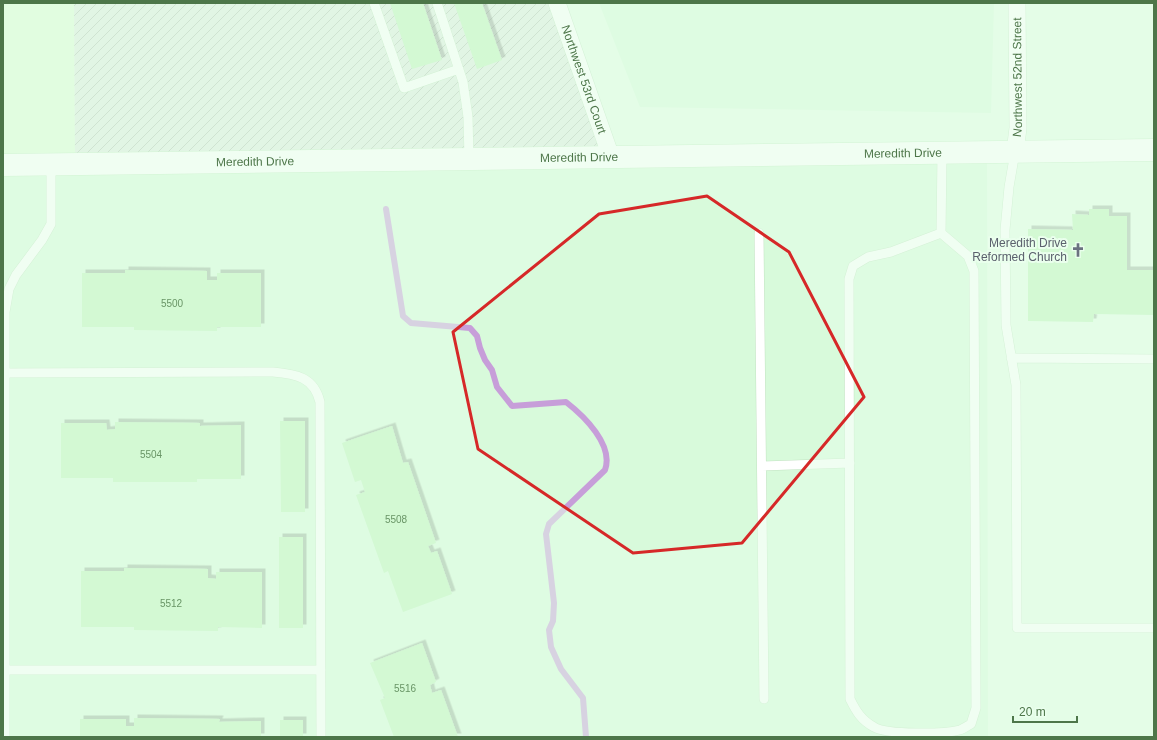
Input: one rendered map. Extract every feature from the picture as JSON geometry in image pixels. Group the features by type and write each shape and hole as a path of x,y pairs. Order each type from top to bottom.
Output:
{"main road":[{"name":"Meredith Drive","path":"3,165 942,154 1154,150"}],"street":[{"name":"Northwest 53rd Court","path":"557,3 611,157"},
{"name":"Northwest 52nd Street","path":"1015,152 1018,128 1018,3"}],"lane":[{"path":"374,3 404,88 459,69"},
{"path":"437,3 459,69 467,102 469,159"},
{"path":"1015,152 1009,187 1005,230 1006,325 1016,385 1017,628 1154,628"},
{"path":"941,233 942,154"},
{"path":"5,737 5,312 9,290 16,275 42,240 51,224 51,164"},
{"path":"759,233 764,699"},
{"path":"941,233 968,256 974,271 976,708 971,724 953,734 894,733 875,728 864,720 856,712 850,699 849,279 853,266 868,257 890,252 941,233"},
{"path":"1011,358 1154,359"},
{"path":"5,373 273,372 300,376 311,385 318,394 320,402 321,737"},
{"path":"762,466 850,463"},
{"path":"5,670 321,670"}],"highlighted area":[{"path":"707,196 789,252 864,397 742,543 633,553 478,449 453,332 599,214"}],"shaded area":[{"path":"3,3 74,3 75,164 3,165"},
{"path":"74,3 557,3 611,157 75,164"},
{"path":"599,3 994,3 991,113 640,107"},
{"path":"987,163 988,737 3,737 3,165"}],"building":[{"path":"390,3 423,3 442,60 412,69"},
{"path":"454,3 482,3 502,60 477,69"},
{"name":"Meredith Drive Reformed Church","path":"1089,209 1109,209 1109,216 1127,216 1127,270 1154,270 1154,315 1094,314 1093,322 1028,321 1028,229 1073,230 1072,214 1089,215"},
{"path":"125,270 207,271 207,280 217,280 217,273 261,273 261,327 217,327 217,331 134,330 134,327 82,327 82,273 125,273"},
{"path":"280,421 305,421 305,512 281,512"},
{"path":"115,422 200,423 200,426 241,425 241,479 197,479 197,482 113,482 113,478 61,478 61,423 106,423 107,430 115,429"},
{"path":"392,426 403,463 408,462 436,543 428,546 431,553 437,551 452,594 403,612 388,571 384,573 356,495 365,492 361,480 355,482 342,443"},
{"path":"279,537 303,537 303,628 279,628"},
{"path":"124,568 208,569 208,578 216,579 216,572 262,572 262,628 218,627 218,631 134,630 134,627 81,627 81,571 124,571"},
{"path":"422,643 436,682 430,685 432,693 441,690 458,737 394,737 380,700 385,698 370,663"},
{"path":"134,718 220,719 219,722 261,721 261,737 80,737 80,719 126,719 126,726 134,726"},
{"path":"280,720 303,720 303,737 280,737"}],"waterway":[{"path":"386,209 403,316 411,323 470,328 477,336 480,348 485,360 492,370 497,387 512,406 566,402 589,423 596,432 605,451 607,460 605,470 549,524 546,534 554,603 553,621 549,630 551,647 561,669 583,698 586,737"}],"place":[{"name":"Meredith Drive Reformed Church","path":"1078,250"}]}
